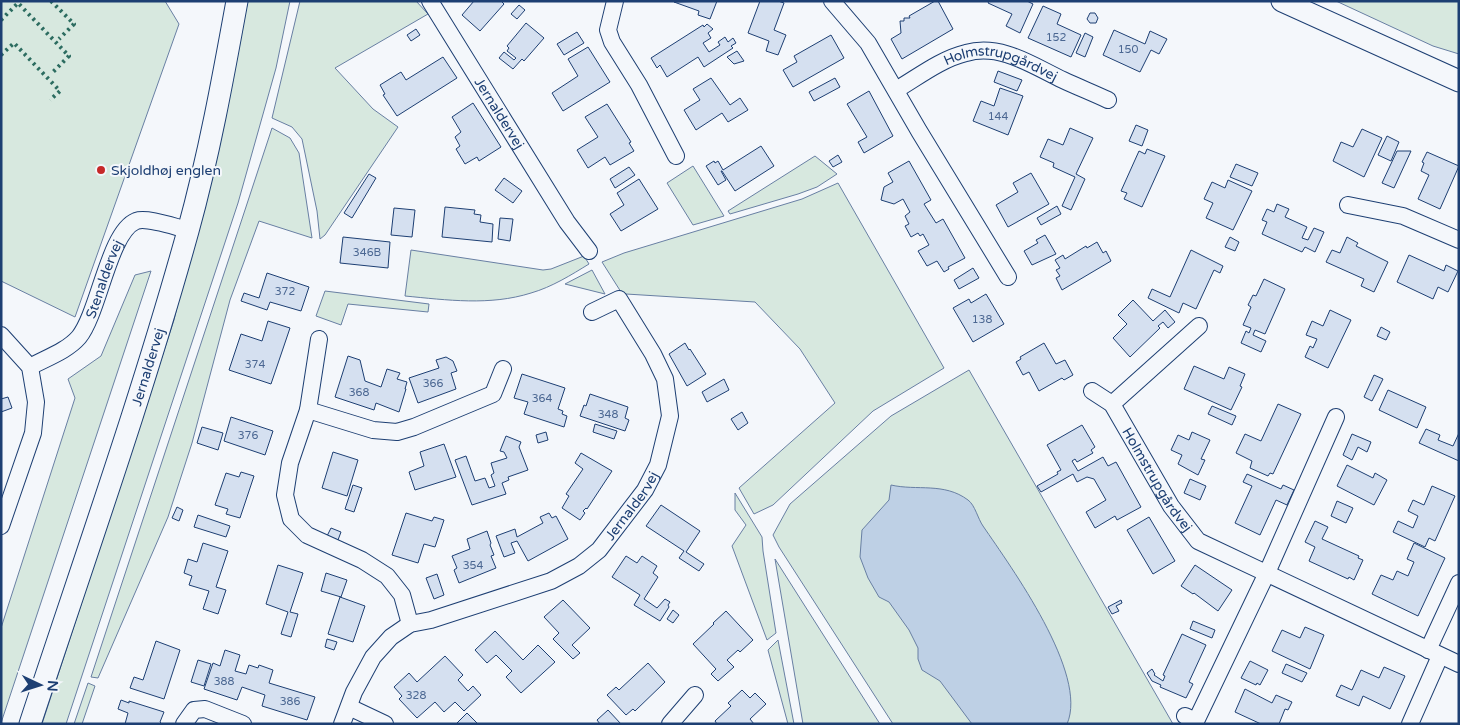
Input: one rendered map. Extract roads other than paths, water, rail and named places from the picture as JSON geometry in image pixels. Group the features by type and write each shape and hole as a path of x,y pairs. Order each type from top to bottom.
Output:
{"street":[{"name":"Jernaldervej","path":"30,724 152,352 188,230 220,93 237,1"},
{"name":"Jernaldervej","path":"430,1 567,222 588,251"},
{"path":"615,1 608,30 612,42 638,85 676,156"},
{"path":"1282,1 1459,81"},
{"path":"833,2 868,43 1008,277"},
{"name":"Holmstrupgårdvej","path":"896,90 950,58 978,50 991,50 1015,57 1108,100"},
{"path":"1348,204 1402,216 1459,240"},
{"name":"Stenaldervej","path":"30,367 67,347 83,332 118,239 129,225 144,220 188,230"},
{"name":"Jernaldervej","path":"342,724 354,692 373,657 391,637 410,624 431,620 491,602 551,581 579,566 598,550 645,490 658,465 670,416 665,379 653,354 619,299 592,312"},
{"path":"1112,404 1199,326"},
{"path":"1,335 30,367 36,402 33,433 2,522"},
{"path":"319,339 308,410 290,463 284,494 291,519 307,535 362,560 387,576 402,595 410,624"},
{"path":"308,410 373,430 397,432 414,427 493,394 503,369"},
{"name":"Holmstrupgårdvej","path":"1092,391 1112,404 1171,506 1198,541 1266,575 1459,664"},
{"path":"1185,716 1196,721 1266,575 1336,417"},
{"path":"1410,724 1459,583"},
{"path":"670,724 695,695"},
{"path":"349,707 386,724"},
{"path":"184,724 194,710 205,709 243,724"}],"water":[{"path":"891,485 950,491 959,494 970,502 983,526 1028,593 1057,650 1067,678 1071,703 1067,724 972,724 940,681 922,670 918,659 918,648 909,630 889,602 879,597 868,578 860,557 862,530 889,500"}],"place":[{"name":"Skjoldhøj englen","path":"101,170"}]}
